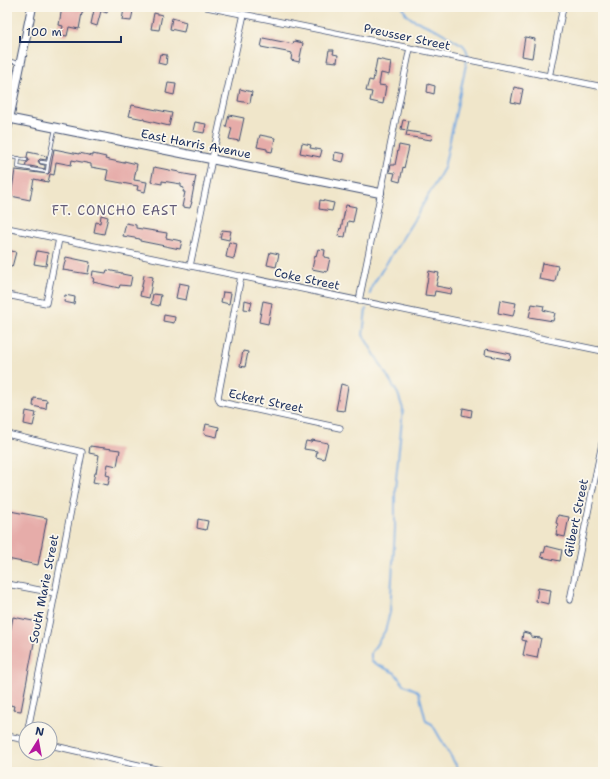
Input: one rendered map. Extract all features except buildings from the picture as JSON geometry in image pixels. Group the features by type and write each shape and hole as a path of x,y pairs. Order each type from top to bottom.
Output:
{"street":[{"path":"7,129 8,118 32,7"},
{"name":"Preusser Street","path":"207,7 603,87"},
{"path":"549,77 563,7"},
{"path":"190,266 244,14"},
{"path":"359,301 410,48"},
{"name":"East Harris Avenue","path":"8,118 380,193"},
{"name":"Coke Street","path":"7,228 603,351"},
{"path":"7,294 46,303 59,239"},
{"name":"Eckert Street","path":"241,276 218,397 220,402 340,428"},
{"name":"South Marie Street","path":"7,434 82,452 30,721"},
{"name":"Gilbert Street","path":"570,600 603,439"},
{"path":"7,584 55,593"},
{"path":"7,736 18,738"},
{"path":"58,747 169,772"}],"lane":[{"path":"7,60 20,63"},
{"path":"7,82 16,85"},
{"path":"19,158 18,166 46,172 55,128"},
{"path":"7,156 26,160"},
{"path":"42,162 48,163"}],"waterway":[{"path":"370,294 372,286 417,215 444,168 468,55 463,45 437,30 412,19 406,14 403,7"},
{"path":"366,309 363,335 398,394 403,409 395,489 395,529 390,612 385,631 371,653 371,658 372,662 395,673 404,685 416,690 419,693 426,721 432,724 460,772"}],"district":[{"name":"FT. CONCHO EAST","path":"115,210"}]}
